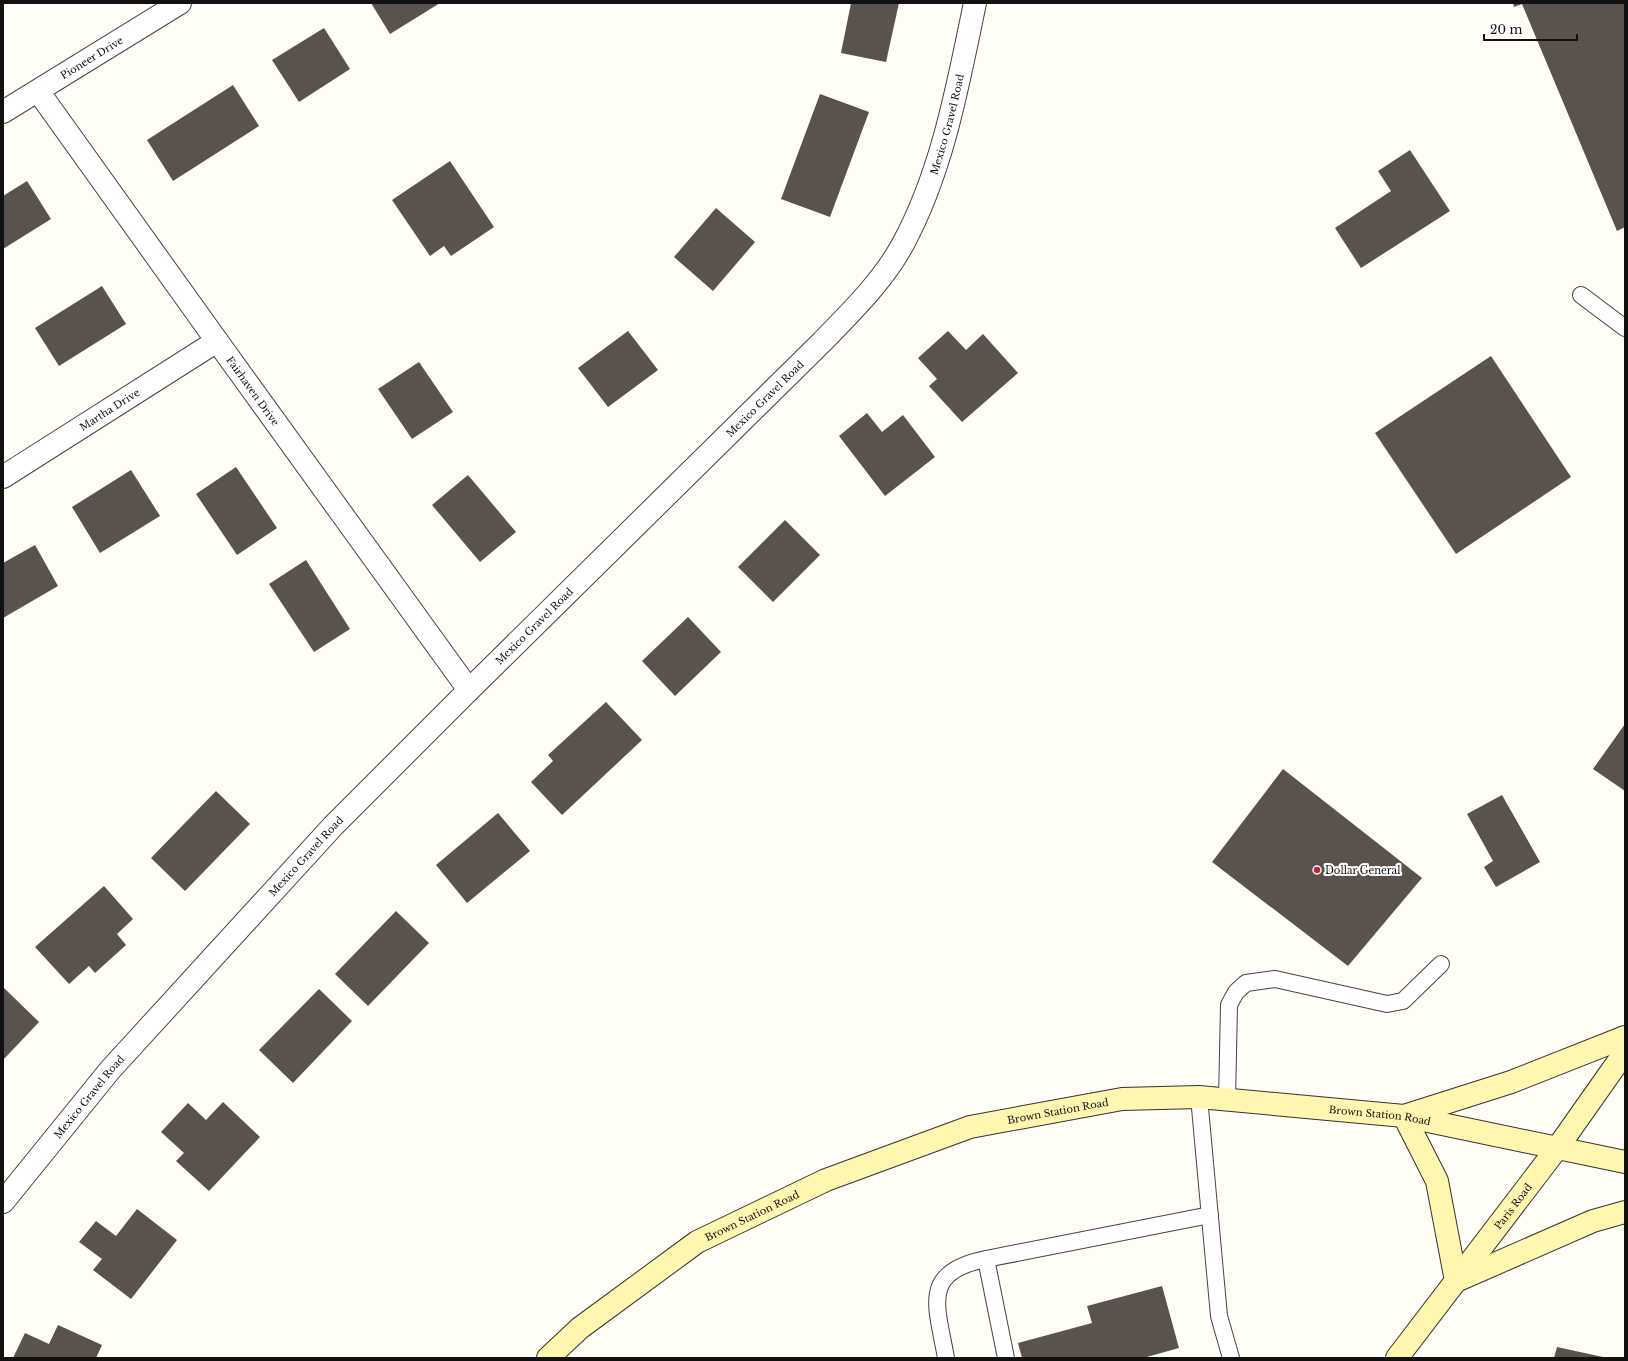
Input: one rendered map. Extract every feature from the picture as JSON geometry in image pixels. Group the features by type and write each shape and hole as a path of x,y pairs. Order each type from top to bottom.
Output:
{"street":[{"name":"Pioneer Drive","path":"3,112 180,3"},
{"name":"Mexico Gravel Road","path":"3,1202 110,1070 333,826 822,342 872,288 903,245 930,185 957,92 975,3"},
{"name":"Fairhaven Drive","path":"38,90 469,690"},
{"name":"Martha Drive","path":"3,478 217,341"},
{"path":"1625,1037 1511,1082 1404,1116 1437,1181 1456,1281 1593,1221 1625,1212"},
{"name":"Paris Road","path":"1397,1358 1558,1147 1625,1052"},
{"name":"Brown Station Road","path":"548,1358 580,1328 697,1242 826,1180 970,1127 1122,1099 1200,1097 1227,1101 1404,1116 1625,1162"}],"lane":[{"path":"1581,295 1625,328"},
{"path":"1227,1101 1229,1006 1236,992 1246,983 1275,979 1387,1004 1403,1001 1441,964"},
{"path":"1200,1097 1219,1316 1231,1358"},
{"path":"946,1358 936,1298 947,1275 959,1266 986,1259 1210,1215"},
{"path":"986,1259 1006,1358"}],"building":[{"path":"371,3 440,3 390,34"},
{"path":"851,3 899,3 886,62 841,53"},
{"path":"1513,3 1625,3 1625,227 1617,231 1522,4 1514,7"},
{"path":"324,28 350,69 299,102 272,60"},
{"path":"233,85 259,126 173,181 147,140"},
{"path":"820,94 869,112 830,217 781,199"},
{"path":"1410,150 1450,211 1361,268 1335,228 1391,191 1378,171"},
{"path":"450,161 494,227 451,256 444,246 430,256 392,200"},
{"path":"27,181 51,219 3,249 3,196"},
{"path":"716,208 755,242 713,291 674,257"},
{"path":"102,286 126,324 59,366 35,328"},
{"path":"628,331 658,370 608,407 578,368"},
{"path":"948,331 966,350 983,334 1018,373 962,422 929,386 937,379 918,358"},
{"path":"1491,356 1571,477 1456,554 1375,433"},
{"path":"419,362 453,412 412,439 378,389"},
{"path":"867,413 882,432 903,415 935,457 885,496 839,436"},
{"path":"236,467 277,528 237,555 196,494"},
{"path":"131,470 160,516 100,553 72,507"},
{"path":"468,475 516,532 480,562 432,505"},
{"path":"785,520 820,555 773,602 738,567"},
{"path":"35,545 58,586 3,618 3,563"},
{"path":"306,560 350,629 314,652 269,584"},
{"path":"688,617 721,652 675,696 642,661"},
{"path":"606,702 642,740 562,815 531,782 553,761 548,755"},
{"path":"1625,724 1625,791 1593,769"},
{"name":"Dollar General","path":"1283,769 1422,878 1348,966 1212,862"},
{"path":"216,791 250,824 185,891 151,858"},
{"path":"1502,795 1540,862 1496,887 1484,867 1493,861 1467,814"},
{"path":"498,813 530,851 467,903 436,865"},
{"path":"104,886 133,919 117,934 126,945 95,973 89,966 69,984 35,947"},
{"path":"396,911 429,943 368,1006 335,974"},
{"path":"3,987 39,1022 3,1060"},
{"path":"319,989 352,1021 293,1083 259,1050"},
{"path":"223,1102 260,1137 209,1191 176,1161 184,1153 161,1132 188,1103 206,1120"},
{"path":"137,1209 177,1240 131,1299 93,1270 102,1259 79,1242 96,1221 116,1236"},
{"path":"1162,1286 1179,1348 1143,1358 1022,1358 1018,1343 1092,1323 1087,1306"},
{"path":"58,1325 102,1345 96,1358 13,1358 25,1333 49,1344"},
{"path":"1557,1347 1603,1357 1603,1358 1554,1358"}],"place":[{"name":"Dollar General","path":"1317,870"}]}
